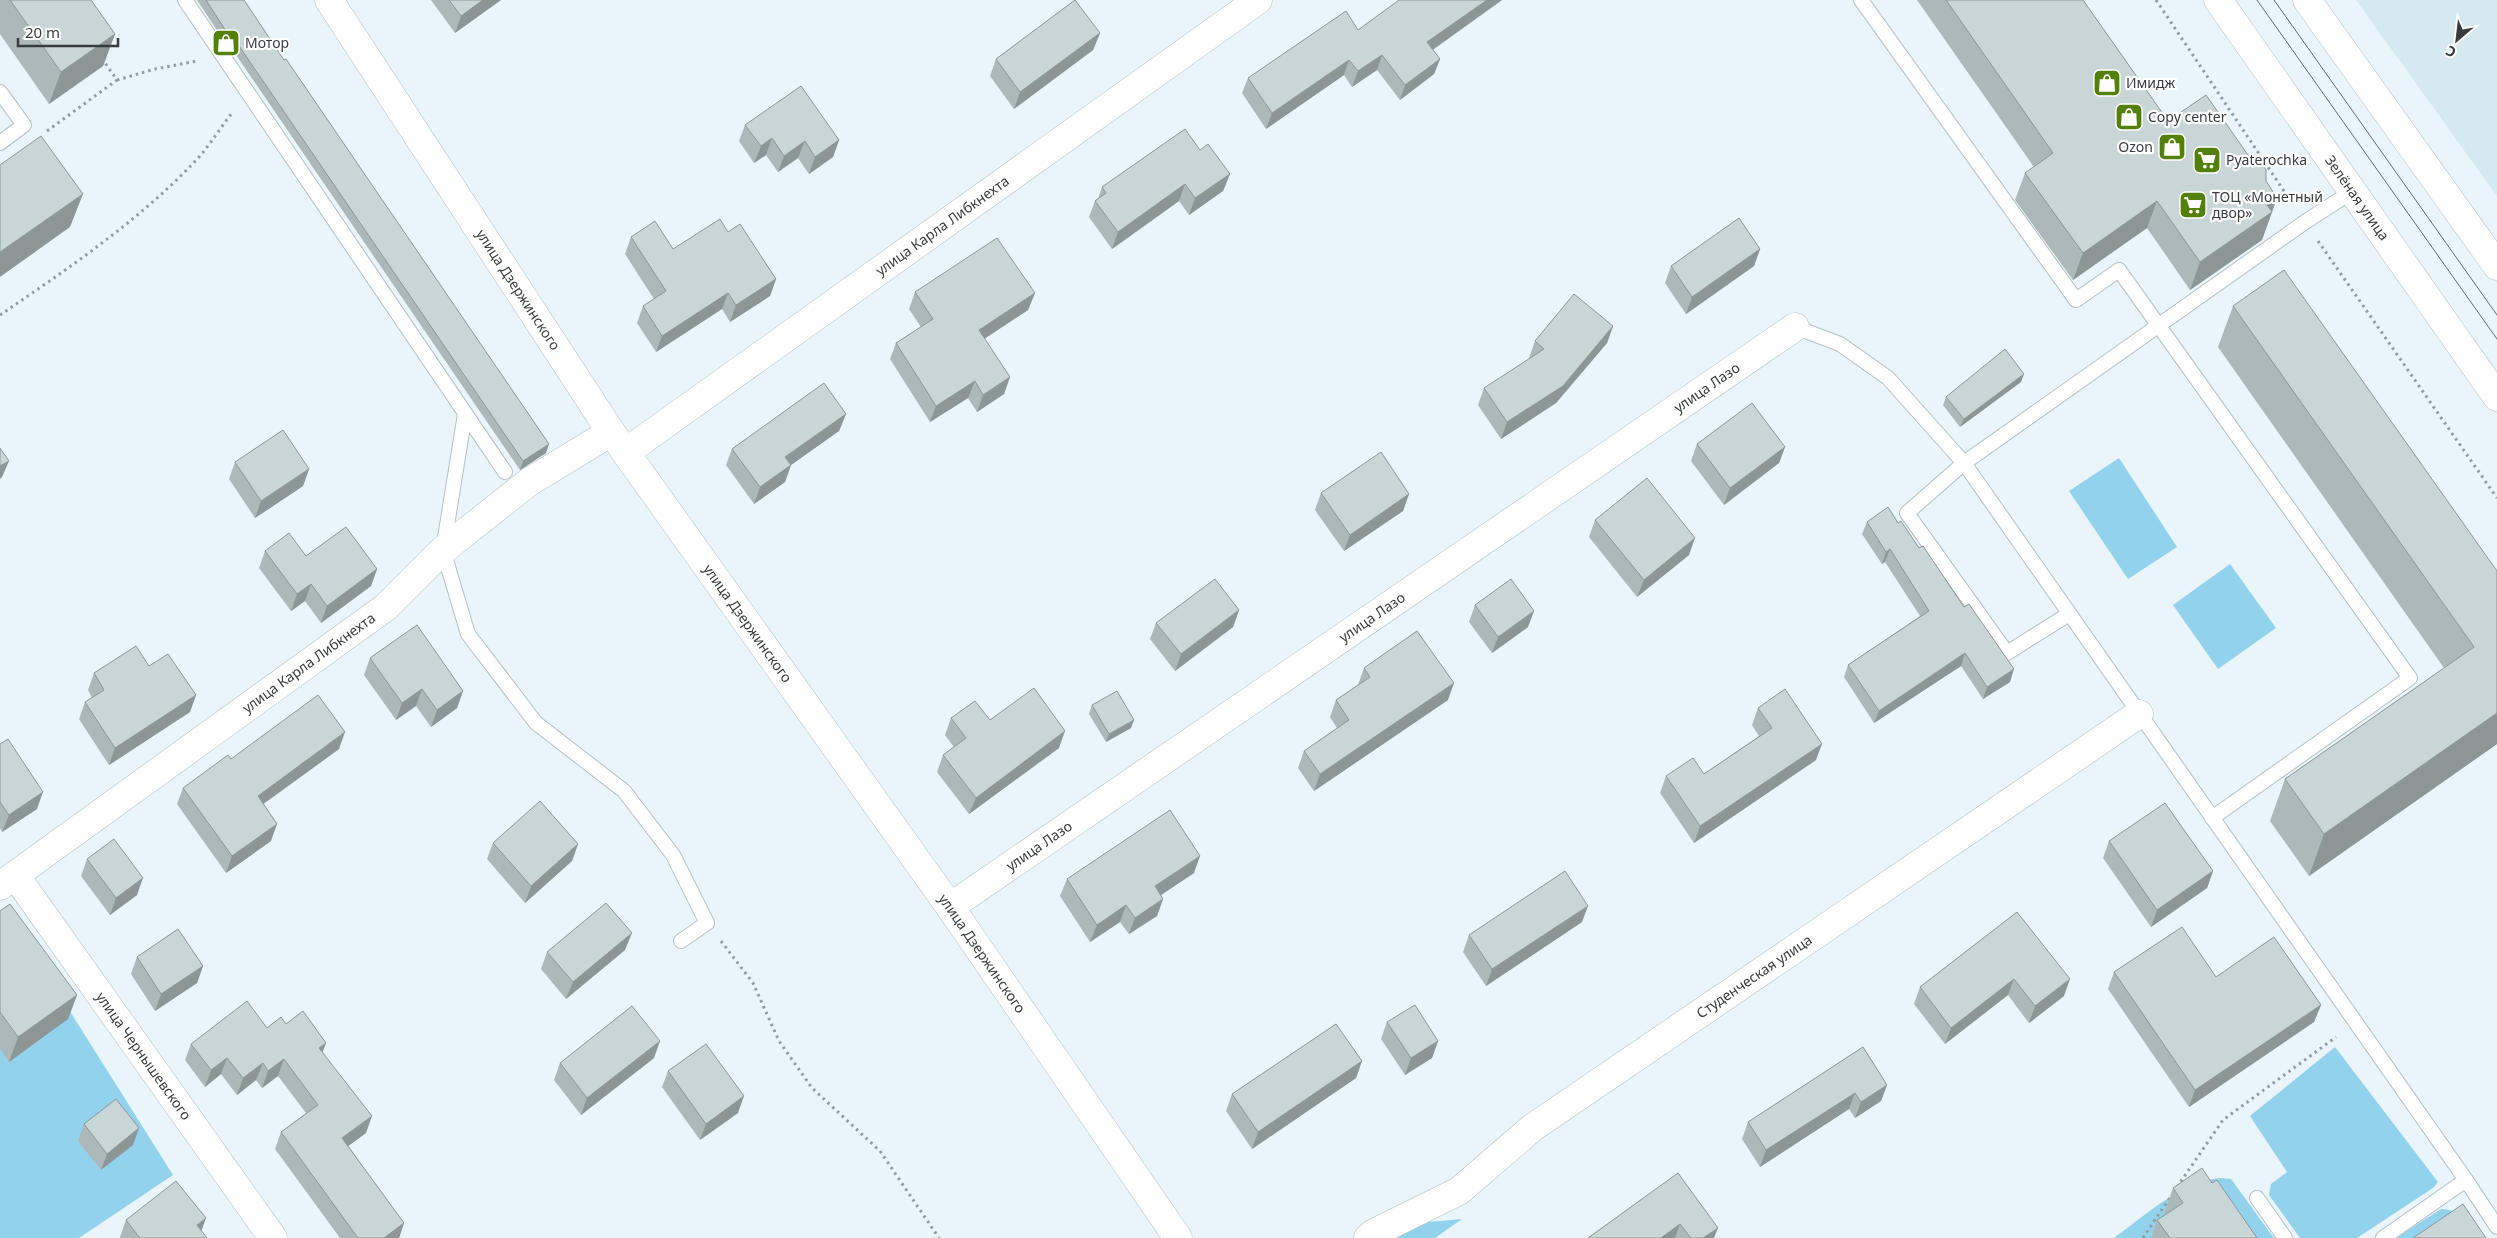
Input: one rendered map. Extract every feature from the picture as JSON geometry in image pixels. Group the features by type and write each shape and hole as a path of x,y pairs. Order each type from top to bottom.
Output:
{"street":[{"name":"улица Дзержинского","path":"329,0 619,442 950,907 1178,1238"},
{"name":"улица Карла Либкнехта","path":"8,880 386,607 443,550 529,482 619,442 1258,0"},
{"name":"Зелёная улица","path":"2218,0 2497,396"},
{"path":"2307,0 2497,266"},
{"name":"улица Лазо","path":"950,907 1795,327"},
{"name":"Студенческая улица","path":"1368,1238 1374,1233 1459,1191 1532,1128 2139,714"},
{"name":"улица Чернышевского","path":"8,880 273,1238"}],"lane":[{"path":"185,0 504,472"},
{"path":"1861,0 2076,300 2119,270 2410,678 2212,818"},
{"path":"0,92 24,125 0,143"},
{"path":"2069,614 2007,653 1906,513 1964,463 2305,222 2353,191"},
{"path":"1795,327 1840,344 1888,378 1964,463 2497,1227"},
{"path":"465,414 443,550 468,634 536,723 624,791 673,855 707,923 682,941"},
{"path":"2384,1238 2466,1180"},
{"path":"2256,1198 2285,1238"}],"path":[{"path":"2156,0 2305,222 2497,498"},
{"path":"100,56 117,80"},
{"path":"24,125 35,140 117,80 155,68 223,57"},
{"path":"0,315 62,273 146,206 200,156 247,92"},
{"path":"707,923 753,983 779,1041 812,1088 880,1151 939,1238"},
{"path":"2143,1238 2224,1120 2355,1024"}],"shaded area":[{"path":"2356,0 2497,0 2497,196"},
{"path":"2119,458 2177,547 2128,579 2069,491"},
{"path":"2230,564 2276,628 2218,669 2173,605"},
{"path":"8,913 173,1175 79,1238 0,1238 0,919"},
{"path":"2335,1047 2438,1182 2433,1188 2357,1238 2300,1238 2269,1195 2271,1184 2287,1172 2250,1116"},
{"path":"2221,1178 2231,1179 2274,1238 2114,1238 2151,1210 2178,1193 2191,1186"},
{"path":"2441,1209 2458,1214 2479,1238 2396,1238"},
{"path":"1462,1219 1435,1238 1388,1238 1418,1223"}],"building":[{"path":"10,0 91,0 115,34 61,72"},
{"path":"206,0 244,0 549,444 523,461 237,43 235,45"},
{"path":"449,0 483,0 461,16"},
{"path":"1075,0 1100,33 1020,92 996,59"},
{"path":"1399,0 1487,0 1427,42 1440,59 1405,85 1382,55 1358,71 1349,60 1272,113 1248,78 1346,11 1358,30"},
{"path":"1946,0 2083,0 2168,121 2206,95 2248,155 2261,161 2266,170 2266,181 2277,198 2267,205 2272,212 2200,262 2157,201 2083,253 2025,173 2053,153"},
{"path":"801,86 839,140 815,157 805,141 784,156 772,138 761,146 745,125"},
{"path":"1185,129 1200,150 1208,144 1230,174 1195,198 1185,184 1118,232 1095,201 1106,193 1102,187"},
{"path":"41,136 83,194 0,252 0,165"},
{"path":"1739,218 1760,249 1692,297 1671,266"},
{"path":"720,219 728,232 740,224 776,279 736,305 728,293 662,336 643,306 666,291 631,237 655,221 673,249"},
{"path":"997,238 1035,293 979,330 1010,377 983,395 975,381 936,406 896,343 933,319 915,292"},
{"path":"2284,270 2497,571 2497,713 2324,834 2285,779 2474,647 2233,306"},
{"path":"1574,294 1613,326 1563,386 1507,422 1484,388 1544,349 1535,341"},
{"path":"2005,349 2024,374 1964,419 1946,397"},
{"path":"824,383 846,414 785,457 791,465 760,487 732,449"},
{"path":"1752,403 1785,447 1730,488 1697,444"},
{"path":"283,430 309,469 261,501 235,462"},
{"path":"0,448 9,461 0,466"},
{"path":"1381,452 1409,494 1350,535 1321,493"},
{"path":"1647,478 1695,538 1644,580 1595,520"},
{"path":"1888,507 1898,523 1901,521 1919,548 1923,546 1964,607 1969,604 2014,669 1987,687 1965,653 1879,711 1848,665 1929,611 1890,549 1886,552 1867,522"},
{"path":"346,527 377,569 327,606 311,584 297,594 265,551 289,533 306,556"},
{"path":"1215,579 1239,610 1181,654 1156,623"},
{"path":"1511,579 1534,611 1498,637 1475,605"},
{"path":"417,625 463,691 437,710 422,689 402,703 370,658"},
{"path":"1417,631 1454,683 1320,774 1304,751 1349,720 1336,700 1370,677 1364,668"},
{"path":"136,646 149,666 168,654 196,695 115,748 85,702 104,690 94,673"},
{"path":"1034,688 1065,731 976,798 943,755 966,738 951,718 975,701 990,720"},
{"path":"1785,689 1822,744 1700,826 1666,776 1693,758 1704,774 1772,728 1758,708"},
{"path":"1117,691 1134,720 1109,734 1092,705"},
{"path":"318,695 345,732 258,796 277,824 232,856 183,788 228,755 231,759"},
{"path":"8,739 43,792 9,815 0,802 0,744"},
{"path":"540,801 578,844 531,886 493,843"},
{"path":"2165,803 2213,871 2157,910 2109,841"},
{"path":"1170,810 1200,856 1155,886 1163,899 1135,918 1126,905 1097,925 1067,879"},
{"path":"114,839 143,878 116,898 87,859"},
{"path":"1565,871 1588,906 1492,969 1469,935"},
{"path":"606,903 632,933 573,982 547,952"},
{"path":"10,904 77,995 18,1037 0,1012 0,911"},
{"path":"2017,912 2070,979 2035,1006 2014,979 1951,1028 1920,987"},
{"path":"2182,927 2216,977 2274,937 2321,1005 2195,1090 2114,972"},
{"path":"178,929 203,966 161,994 137,957"},
{"path":"247,1001 267,1028 281,1017 286,1024 303,1011 326,1043 319,1048 372,1116 342,1138 404,1223 384,1238 358,1238 281,1132 318,1105 284,1059 268,1071 263,1063 243,1078 227,1058 211,1070 191,1044"},
{"path":"1415,1005 1438,1041 1411,1058 1387,1022"},
{"path":"632,1006 660,1041 587,1098 560,1063"},
{"path":"1336,1024 1362,1061 1258,1132 1232,1094"},
{"path":"706,1044 744,1096 706,1124 668,1071"},
{"path":"1863,1047 1887,1085 1861,1102 1855,1093 1766,1150 1748,1122"},
{"path":"116,1099 139,1128 107,1154 84,1124"},
{"path":"2202,1168 2212,1183 2217,1180 2257,1238 2170,1238 2157,1220 2183,1203 2173,1188"},
{"path":"1678,1173 1718,1228 1703,1238 1691,1238 1680,1224 1661,1238 1588,1238"},
{"path":"176,1181 206,1218 197,1225 207,1238 140,1238 126,1220"},
{"path":"2463,1204 2486,1238 2413,1238"}],"tram line":[{"path":"2257,0 2497,339"},
{"path":"2274,0 2497,315"}],"place":[{"name":"Мотор","path":"226,43"},
{"name":"Имидж","path":"2107,83"},
{"name":"Copy center","path":"2129,117"},
{"name":"Ozon","path":"2172,147"},
{"name":"Pyaterochka","path":"2207,160"},
{"name":"ТОЦ «Монетный двор»","path":"2193,205"}]}
